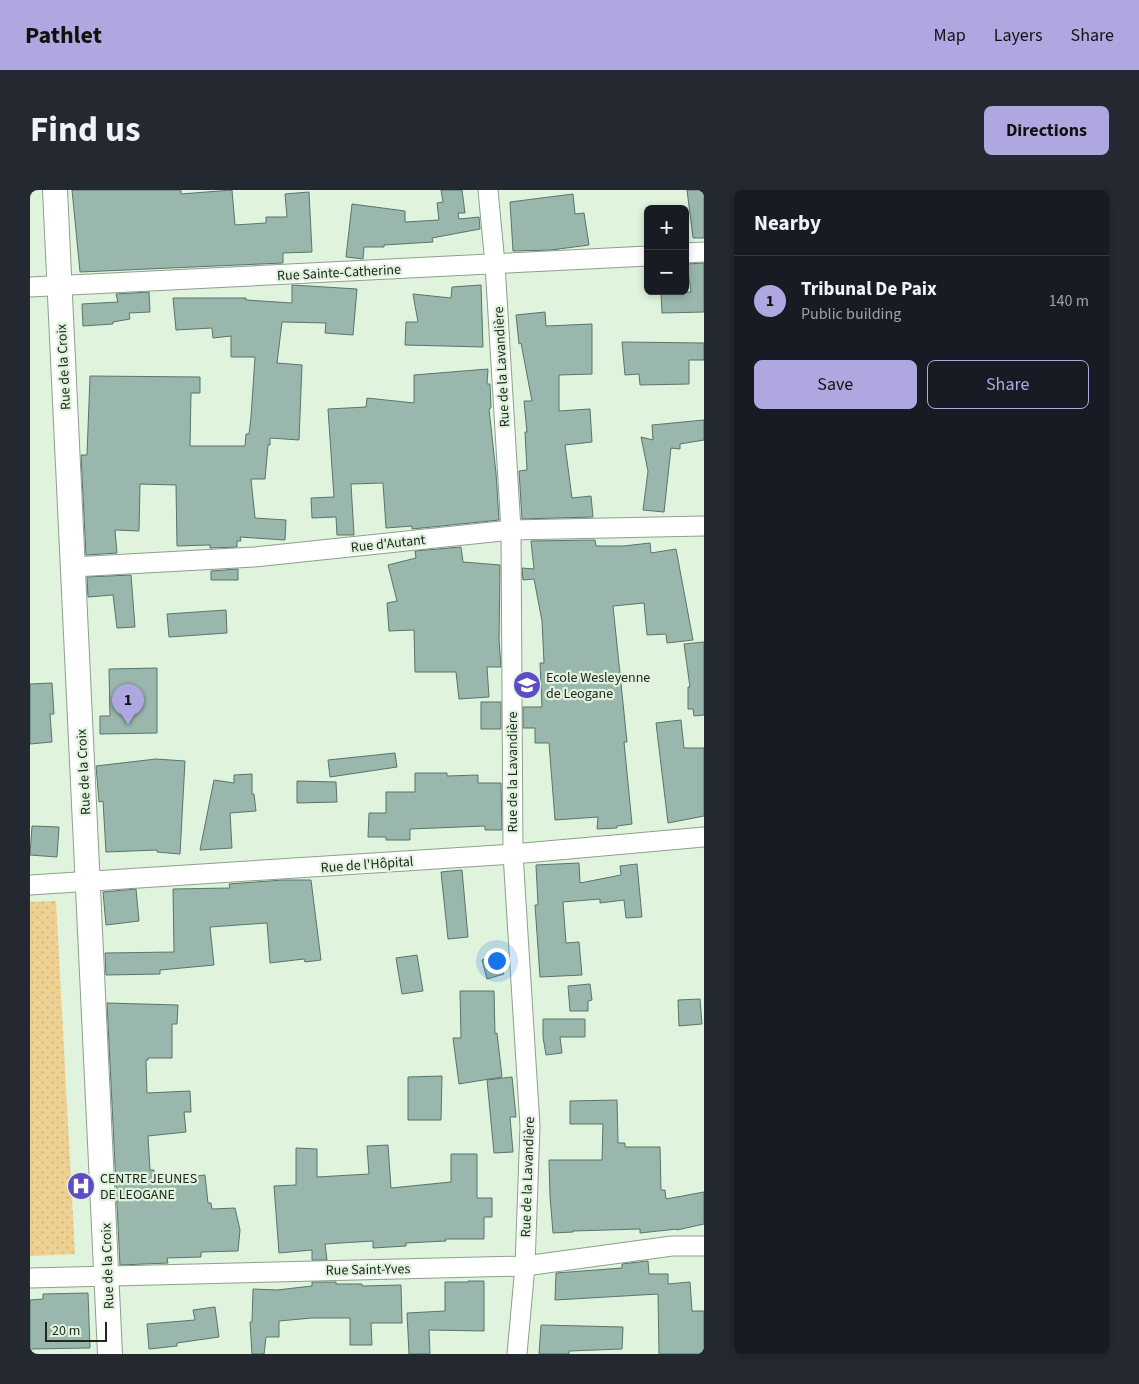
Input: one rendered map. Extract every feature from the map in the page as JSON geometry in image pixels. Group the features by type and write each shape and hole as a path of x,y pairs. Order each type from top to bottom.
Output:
{"street":[{"name":"Rue de la Croix","path":"55,190 108,1275 110,1354"},
{"name":"Rue de la Lavandière","path":"488,190 495,264 511,530 513,854 530,1126 525,1266 517,1354"},
{"path":"689,253 704,252"},
{"name":"Rue Sainte-Catherine","path":"30,287 644,256"},
{"name":"Rue d'Autant","path":"73,567 254,557 511,530 704,526"},
{"name":"Rue de l'Hôpital","path":"30,885 513,854 704,837"},
{"name":"Rue Saint-Yves","path":"30,1278 525,1266 672,1246 704,1246"}],"shaded area":[{"path":"56,901 75,1254 30,1256 30,902"}],"building":[{"path":"72,190 181,190 181,194 232,190 235,225 266,223 266,217 287,217 285,194 309,192 312,252 283,253 283,263 80,272"},
{"path":"441,190 462,190 465,213 458,213 459,219 479,217 480,229 432,238 433,242 364,247 363,259 346,257 352,204 405,211 405,222 439,220 437,203 443,202"},
{"path":"687,190 704,190 704,238 693,238"},
{"path":"573,194 575,214 584,213 589,245 551,250 513,251 510,202"},
{"path":"704,263 704,312 662,313 661,295 689,295 689,292 691,292 689,264"},
{"path":"292,285 357,289 353,335 325,333 326,323 282,322 277,363 302,365 299,440 270,438 265,479 251,479 255,518 286,520 285,540 240,537 241,541 237,541 237,547 210,548 210,545 177,546 176,485 140,484 139,531 115,530 117,553 86,555 81,455 87,455 90,376 200,377 200,393 191,393 190,446 245,446 251,417 255,357 231,357 231,336 213,338 212,328 176,330 173,298 246,298 246,300 292,303"},
{"path":"481,285 483,347 405,345 406,322 418,322 413,294 451,298 452,287"},
{"path":"149,292 150,312 129,313 130,319 113,322 113,324 83,326 82,304 118,302 116,294"},
{"path":"545,312 546,326 592,324 592,374 559,375 559,411 590,409 592,442 565,445 572,498 591,496 593,517 522,519 519,471 527,470 525,432 527,432 524,401 532,401 521,343 519,344 516,315"},
{"path":"622,342 704,343 704,360 689,360 689,384 640,385 639,374 625,375"},
{"path":"488,369 487,384 490,384 491,408 489,409 499,520 412,529 412,526 386,528 383,483 351,484 354,535 337,535 336,517 312,518 311,498 334,497 328,409 366,407 367,398 414,403 414,375"},
{"path":"704,420 704,440 680,444 680,449 671,448 664,512 643,510 648,471 641,437 653,440 652,425"},
{"path":"595,540 596,546 624,546 650,543 651,553 676,549 693,640 667,643 666,634 647,635 644,603 613,606 627,742 624,742 632,824 617,826 617,828 597,829 598,817 555,820 549,743 535,743 535,728 523,728 523,707 542,707 540,663 544,663 542,621 534,579 523,580 522,568 534,569 531,541"},
{"path":"461,547 463,562 500,565 499,640 501,667 487,667 489,697 459,699 456,672 415,672 414,630 389,631 387,603 397,601 388,565 416,558 415,551"},
{"path":"238,569 238,580 211,580 211,571"},
{"path":"131,575 135,627 117,628 113,595 88,597 87,577"},
{"path":"226,610 227,633 169,637 167,614"},
{"path":"704,642 704,715 694,716 693,709 688,709 688,687 690,687 684,644"},
{"path":"157,668 157,733 100,734 100,716 110,716 109,669"},
{"path":"52,683 54,714 50,714 52,742 30,744 30,684"},
{"path":"481,702 501,702 501,729 481,729"},
{"path":"681,720 684,748 704,748 704,816 668,823 656,723"},
{"path":"395,753 397,767 330,777 328,760"},
{"path":"156,759 185,761 180,854 157,852 157,850 106,852 103,801 99,802 96,766"},
{"path":"415,773 447,773 447,776 478,775 478,783 501,783 502,830 485,830 485,826 410,829 410,840 386,840 386,837 368,837 369,813 386,813 386,792 415,792"},
{"path":"252,774 252,794 254,794 256,811 230,813 232,848 200,850 214,780 234,783 234,775"},
{"path":"297,781 336,782 337,802 297,803"},
{"path":"32,826 59,827 57,857 30,855"},
{"path":"579,863 580,883 621,875 620,866 637,864 642,917 626,918 624,900 600,903 600,899 563,902 566,943 579,942 582,975 540,977 535,905 538,905 536,865"},
{"path":"462,870 468,937 448,939 441,872"},
{"path":"311,880 321,960 305,962 304,959 270,963 267,923 210,927 214,965 160,970 160,974 106,975 105,953 174,952 173,889 230,888 229,884"},
{"path":"136,889 139,921 106,925 103,892"},
{"path":"417,955 423,991 402,994 396,958"},
{"path":"498,955 504,974 487,979 482,960"},
{"path":"590,984 592,1000 588,1001 588,1011 570,1011 568,986"},
{"path":"460,991 494,991 495,1034 497,1033 502,1077 459,1084 453,1038 461,1038"},
{"path":"700,999 702,1024 679,1026 678,1000"},
{"path":"107,1003 178,1005 177,1024 172,1024 172,1058 148,1058 146,1060 147,1093 190,1091 191,1112 184,1112 186,1132 148,1136 150,1170 154,1170 155,1180 205,1175 208,1203 211,1203 212,1209 235,1208 240,1230 238,1251 201,1252 201,1257 167,1258 168,1263 120,1265"},
{"path":"543,1019 585,1019 585,1037 560,1037 562,1053 546,1055"},
{"path":"442,1076 441,1120 408,1120 408,1077"},
{"path":"512,1077 516,1117 510,1117 513,1152 494,1153 487,1080"},
{"path":"617,1100 618,1143 625,1143 625,1147 660,1147 661,1190 665,1190 666,1199 704,1192 704,1224 677,1230 640,1233 640,1229 553,1233 549,1160 602,1160 603,1124 570,1124 570,1101"},
{"path":"388,1145 391,1188 451,1182 451,1154 477,1154 477,1198 492,1198 492,1217 484,1217 484,1239 445,1239 446,1241 406,1243 406,1246 373,1248 373,1241 325,1244 327,1260 312,1260 312,1250 279,1253 274,1186 296,1185 296,1148 317,1149 317,1177 369,1174 367,1146"},
{"path":"648,1261 649,1274 668,1274 668,1284 690,1282 692,1311 704,1311 704,1354 659,1354 658,1294 555,1300 556,1273 622,1268 622,1264"},
{"path":"484,1281 484,1331 429,1330 430,1354 409,1354 407,1313 445,1311 445,1282"},
{"path":"312,1282 362,1284 362,1286 401,1285 402,1323 371,1323 372,1345 350,1345 350,1318 312,1318 279,1321 279,1337 266,1337 264,1354 252,1354 250,1322 252,1322 253,1289 277,1290 312,1286"},
{"path":"88,1293 90,1348 30,1349 30,1300 43,1299 43,1294"},
{"path":"215,1307 219,1337 177,1343 177,1346 149,1349 147,1324 195,1320 193,1310"},
{"path":"541,1325 623,1327 622,1349 569,1351 569,1354 539,1354"}],"place":[{"name":"Ecole Wesleyenne de Leogane","path":"527,685"},
{"name":"Tribunal De Paix","path":"128,725"},
{"name":"CENTRE JEUNES DE LEOGANE","path":"81,1186"}]}
